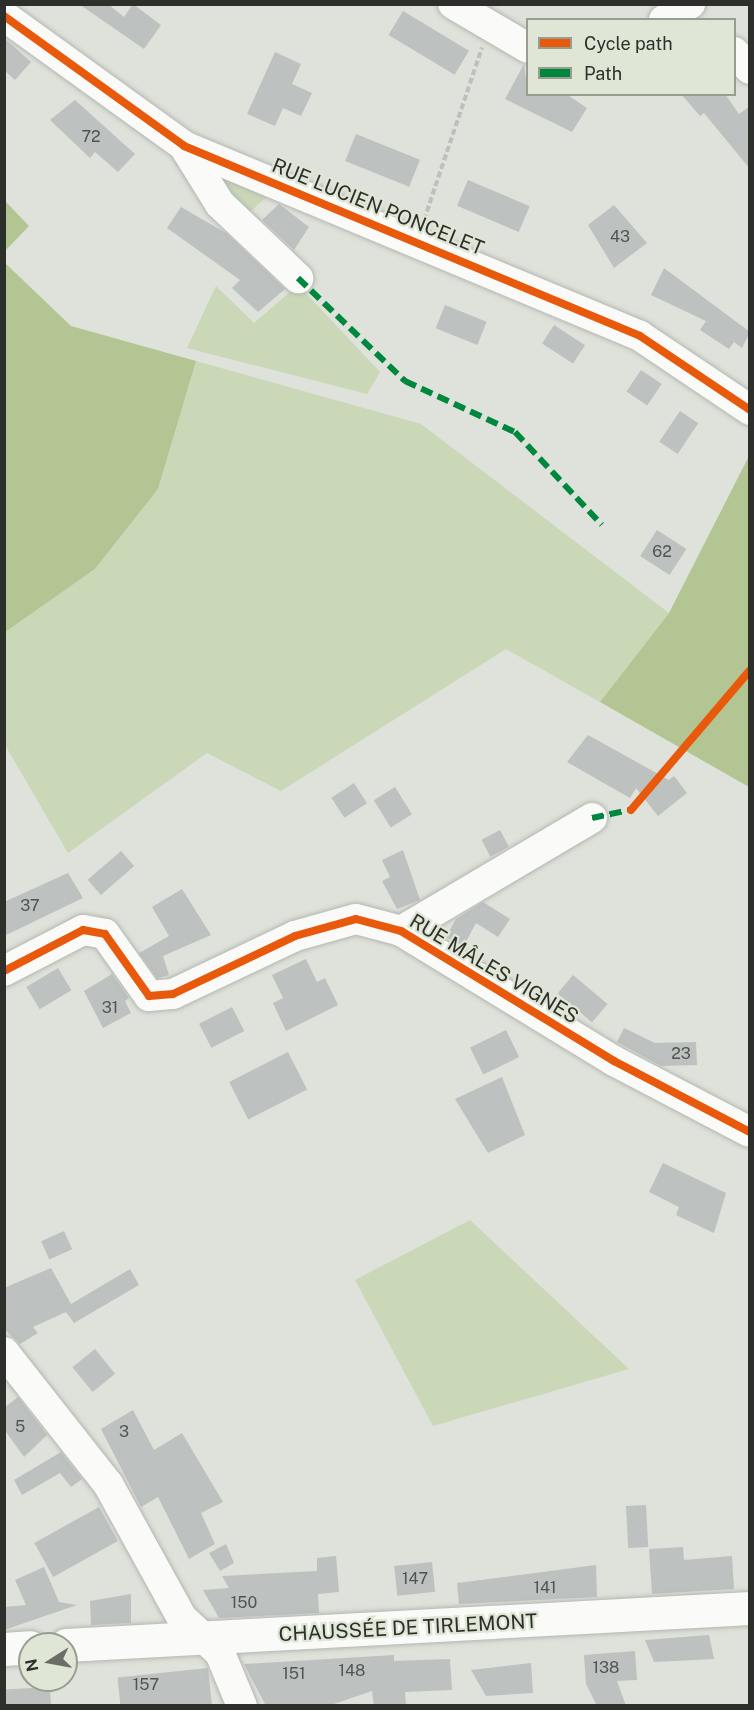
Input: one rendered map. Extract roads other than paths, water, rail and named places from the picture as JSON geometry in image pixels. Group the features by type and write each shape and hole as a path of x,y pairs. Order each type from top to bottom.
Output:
{"main road":[{"name":"CHAUSSÉE DE TIRLEMONT","path":"78,1645 207,1640 750,1608"}],"street":[{"path":"453,4 526,47"},
{"path":"667,18 691,4 704,18"},
{"name":"RUE LUCIEN PONCELET","path":"4,16 184,146 417,241 640,336 750,410"},
{"path":"736,53 750,69"},
{"name":"RUE LUCIEN PONCELET","path":"184,146 220,204 298,278"},
{"path":"401,931 592,818"},
{"name":"RUE MÂLES VIGNES","path":"4,971 83,930 105,934 149,996 172,994 295,936 356,919 401,931 614,1061 750,1132"},
{"path":"4,1352 108,1484 182,1618 220,1653 242,1706"}]}
